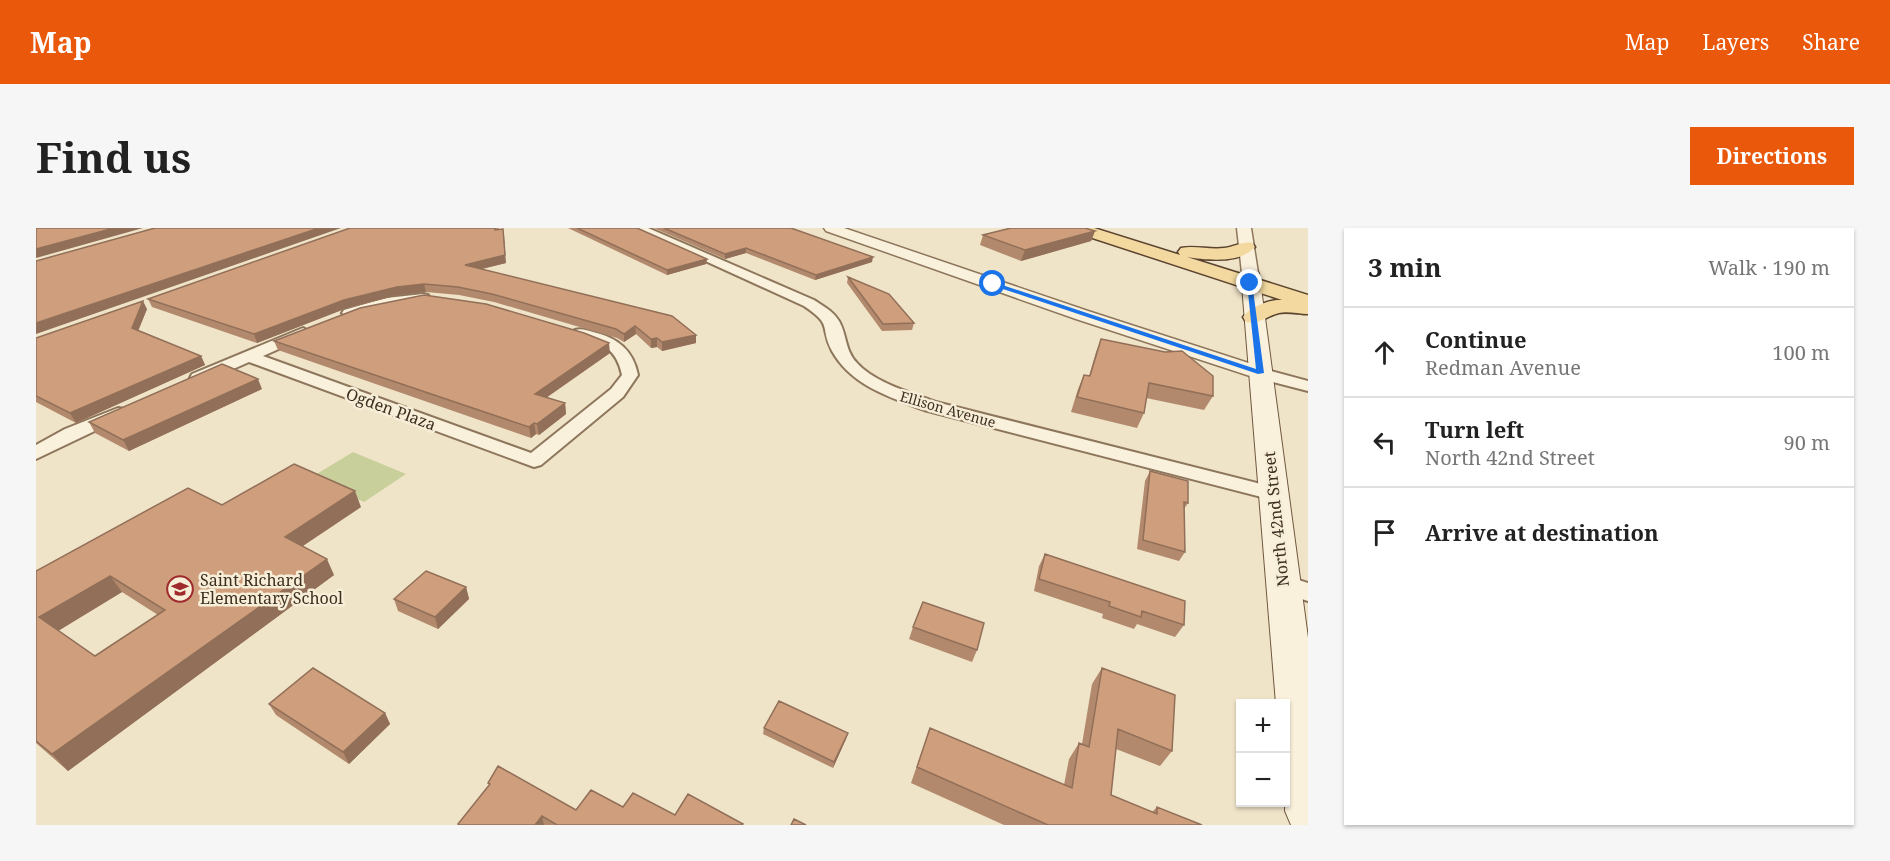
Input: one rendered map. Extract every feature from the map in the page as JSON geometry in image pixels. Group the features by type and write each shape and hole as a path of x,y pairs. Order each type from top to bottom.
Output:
{"main road":[{"path":"1077,228 1250,278 1308,291"},
{"path":"1103,228 1167,248 1308,302"},
{"path":"1167,248 1216,255 1239,251 1246,247"},
{"name":"North 42nd Street","path":"1250,278 1273,494 1295,588 1308,811"},
{"path":"1254,317 1276,306 1308,308"}],"street":[{"name":"Ellison Avenue","path":"639,228 795,297 823,312 832,322 839,349 852,368 888,391 930,406 1273,494"},
{"path":"831,228 1082,315 1260,373 1308,386"},
{"name":"North 42nd Street","path":"1244,228 1250,278"},
{"path":"185,384 328,322 386,302 436,299"},
{"name":"Ogden Plaza","path":"248,356 534,461 617,393 630,375 628,361 621,348 563,328"},
{"path":"36,453 72,433 133,406"}],"green space":[{"path":"353,452 406,474 364,502 310,478"}],"building":[{"path":"36,228 114,228 36,249"},
{"path":"155,228 319,228 36,323 36,261"},
{"path":"350,228 503,229 505,255 465,265 672,316 696,335 662,342 657,338 651,339 635,326 624,334 616,329 492,294 458,287 424,284 397,287 344,300 254,334 148,299"},
{"path":"577,228 637,228 707,259 667,270"},
{"path":"664,228 791,228 873,257 816,275 746,248 725,254"},
{"path":"1011,228 1085,228 1095,231 1025,250 983,235"},
{"path":"848,277 889,294 914,323 883,324"},
{"path":"424,295 486,304 584,333 609,343 535,394 565,403 537,424 534,423 529,427 274,341 360,308"},
{"path":"143,301 132,328 201,356 70,413 36,396 36,338"},
{"path":"1101,339 1165,352 1182,351 1213,376 1213,396 1149,383 1144,413 1077,397 1084,375 1090,376"},
{"path":"222,364 258,379 123,440 89,422"},
{"path":"294,464 355,491 285,537 327,559 52,754 36,741 36,571 188,488 222,505","holes":["110,576 165,610 95,656 39,617"]},
{"path":"1150,471 1188,481 1188,503 1184,502 1185,552 1143,540"},
{"path":"1045,554 1185,601 1184,625 1142,611 1141,617 1109,606 1110,602 1039,579"},
{"path":"426,571 466,587 435,617 394,599"},
{"path":"923,602 984,623 977,650 913,627"},
{"path":"313,668 385,713 343,752 269,704"},
{"path":"1102,668 1175,695 1172,751 1118,729 1111,795 1157,814 1157,807 1202,825 1048,825 917,767 930,728 1072,788 1079,743 1089,747"},
{"path":"779,701 848,733 834,762 764,728"},
{"path":"498,766 576,810 591,790 623,807 633,793 675,815 688,794 743,824 557,825 542,816 535,825 458,824 490,784 488,783"},
{"path":"794,819 806,825 791,825"}],"place":[{"name":"Saint Richard Elementary School","path":"180,589"}],"route":[{"path":"993,284 1260,373 1250,283"}]}
